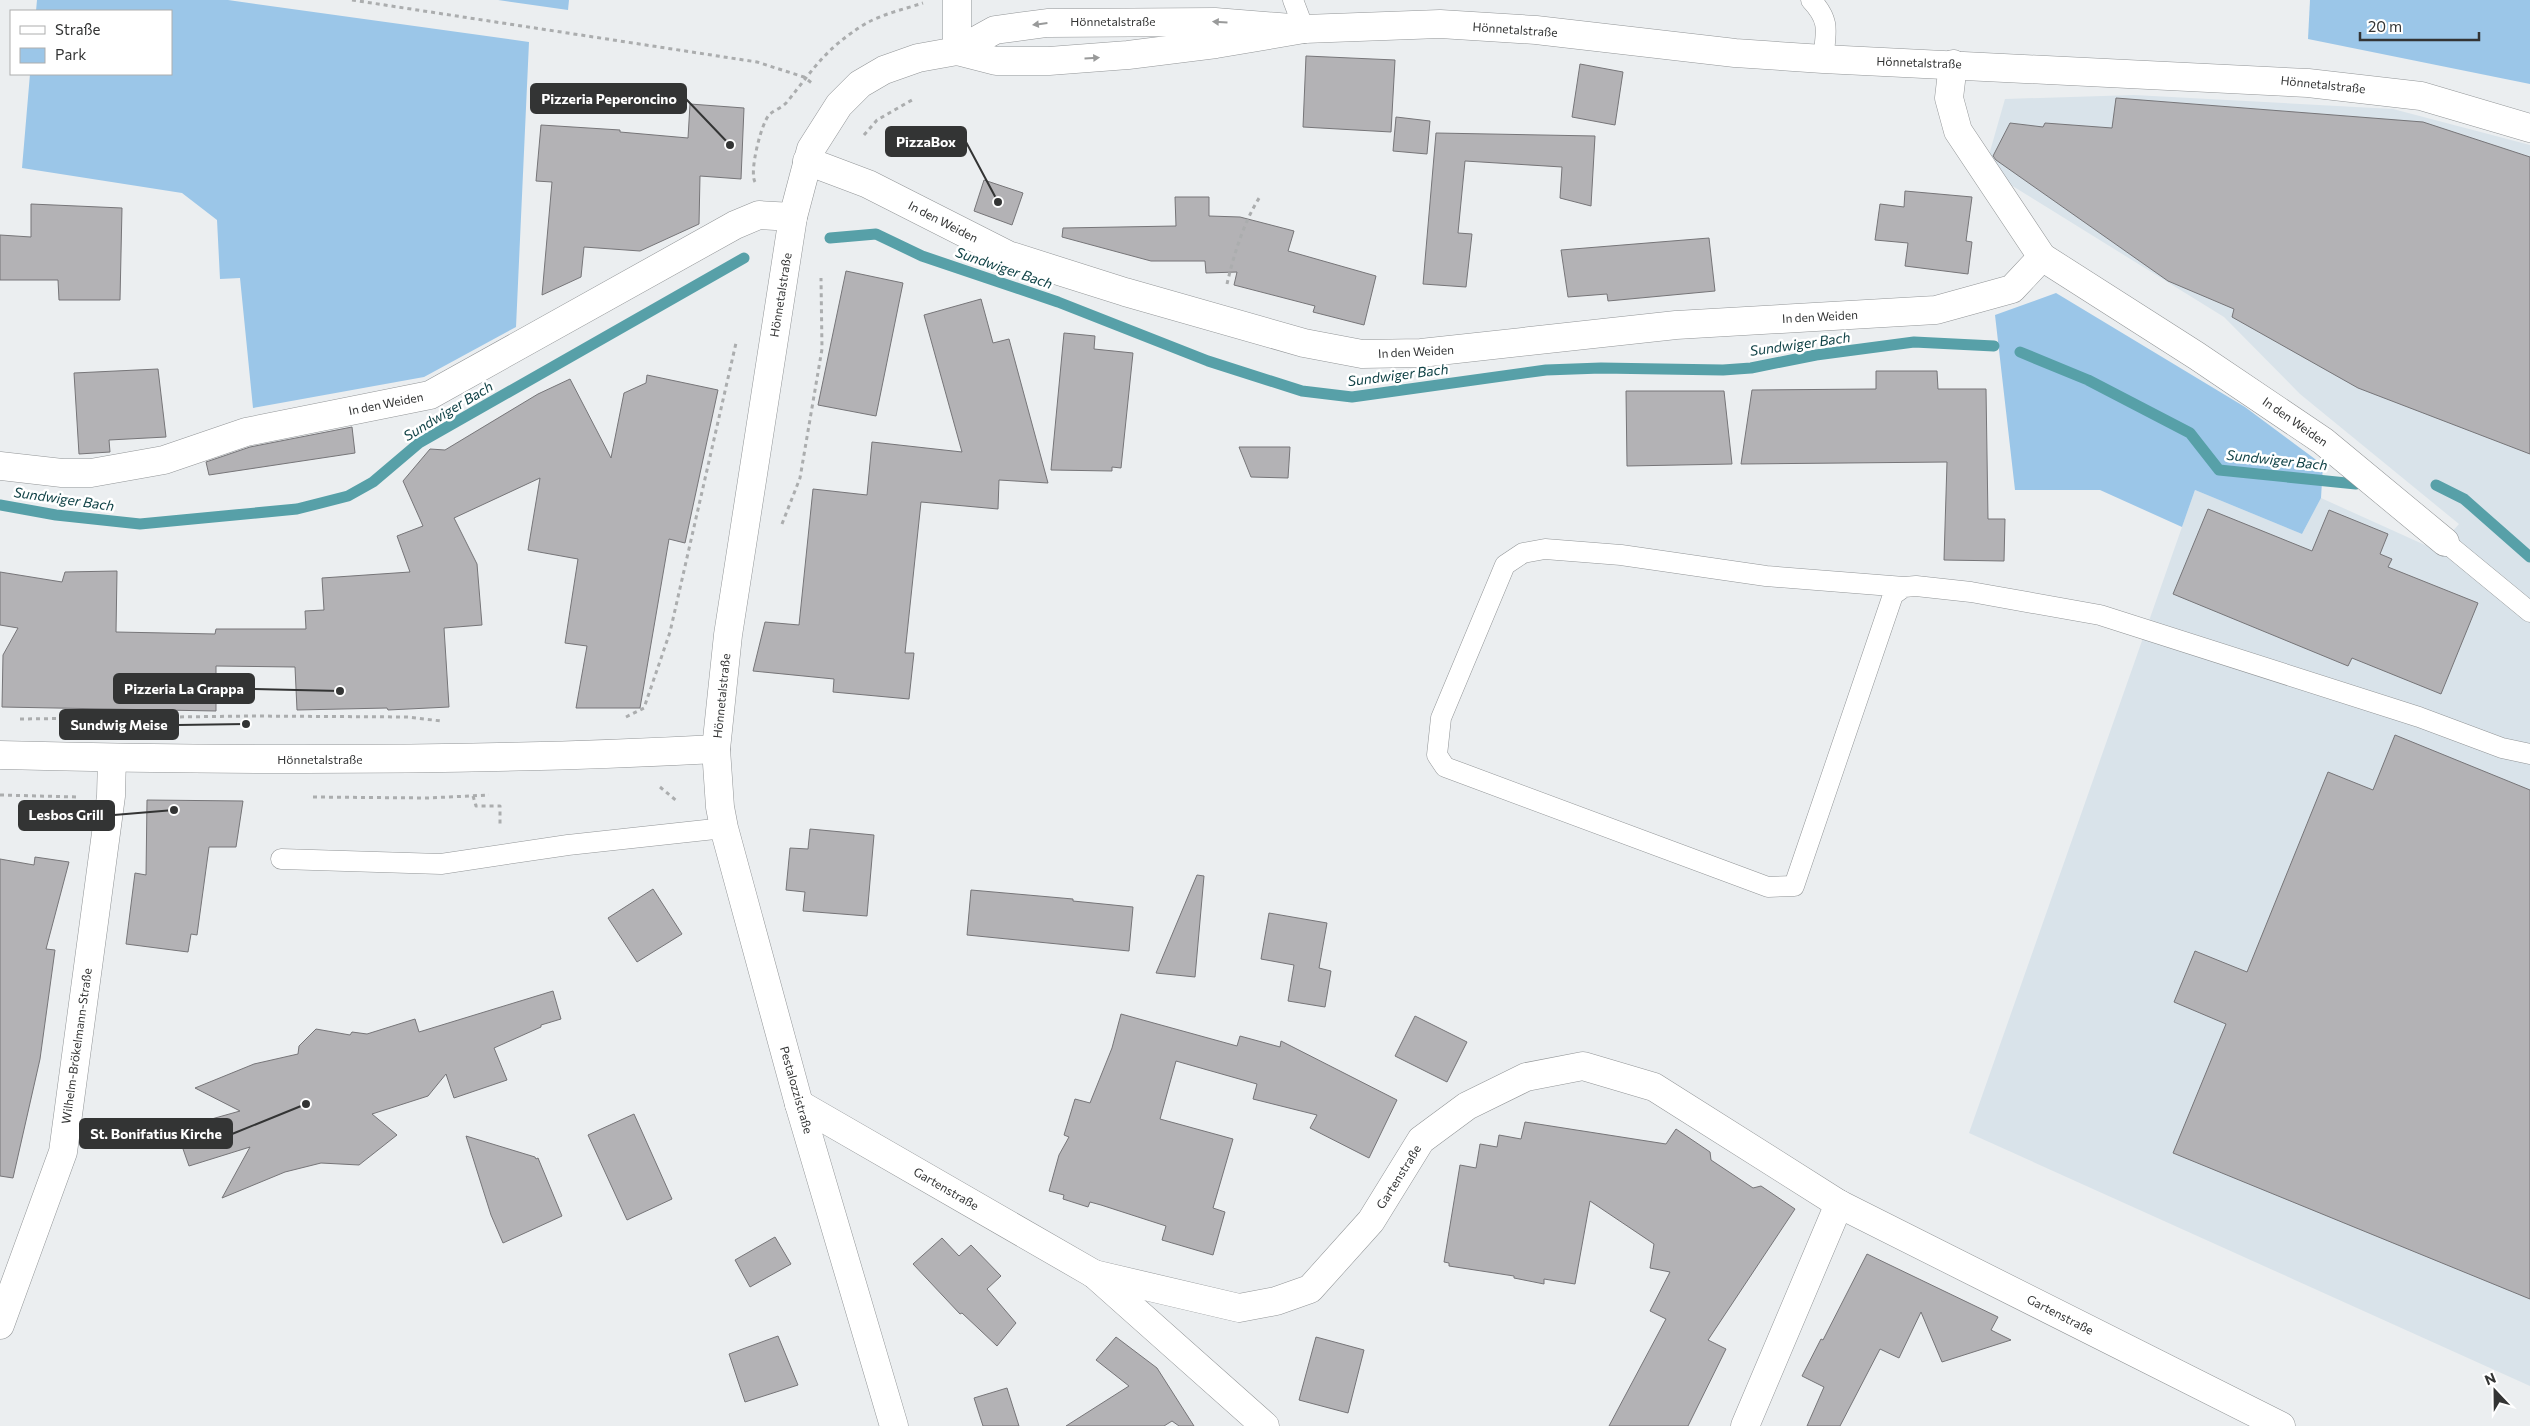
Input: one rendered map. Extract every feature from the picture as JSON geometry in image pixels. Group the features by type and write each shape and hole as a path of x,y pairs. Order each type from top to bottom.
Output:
{"street":[{"path":"957,0 957,51"},
{"name":"Hönnetalstraße","path":"0,755 112,758 389,760 598,756 716,749 728,635 793,217 807,161 824,127 839,105 860,84 884,70 918,58 957,51 995,30 1047,23 1216,22 1304,29 1440,24 1536,30 1735,53 1823,59 2308,82 2420,96 2530,128"},
{"name":"Hönnetalstraße","path":"957,51 996,61 1059,60 1206,46 1304,29"},
{"name":"In den Weiden","path":"1953,64 1949,98 1958,131 2042,257 2197,356 2322,441 2444,542"},
{"name":"In den Weiden","path":"807,161 842,173 1008,255 1218,319 1304,343 1362,354 1421,353 1676,325 1936,310 2012,289 2042,257"},
{"name":"In den Weiden","path":"0,466 62,473 91,473 164,460 246,432 430,394 735,225 759,215 793,217"},
{"name":"Pestalozzistraße","path":"716,749 722,818 799,1104 894,1426"},
{"name":"Wilhelm-Brökelmann-Straße","path":"0,1325 63,1152 111,796 112,758"},
{"name":"Gartenstraße","path":"1094,1274 1239,1308 1276,1301 1310,1289 1371,1221 1421,1140 1467,1106 1526,1077 1583,1066 1654,1087 1839,1204 2281,1426"},
{"name":"Gartenstraße","path":"799,1104 1094,1274 1265,1426"},
{"path":"1746,1426 1839,1204"}],"lane":[{"path":"1293,0 1304,29"},
{"path":"1811,0 1823,12 1826,26 1823,59"},
{"name":"In den Weiden","path":"2444,542 2530,612"},
{"path":"1904,587 1894,595 1794,886 1768,887 1759,884 1445,768 1437,755 1442,718 1505,565 1522,553 1545,549 1620,555 1766,576 1904,587 1916,586 1971,592 2100,615 2419,717 2502,748 2530,754"},
{"path":"281,859 441,864 722,818"}],"path":[{"path":"352,0 757,62 804,77 839,105"},
{"path":"842,173 861,138 877,120 903,103 919,97"},
{"path":"1218,319 1232,262 1249,214 1261,195"},
{"path":"779,533 800,478 822,349 821,275"},
{"path":"623,718 644,708 670,632 736,339"},
{"path":"16,719 251,716 408,717 446,722"},
{"path":"657,785 675,798 685,814 722,818"},
{"path":"310,796 428,798 492,794"},
{"path":"0,795 111,796"},
{"path":"472,796 476,806 492,806"}],"shaded area":[{"path":"2134,95 2393,109 2530,145 2530,1386 1969,1133 2195,490 2302,534 2321,498 2436,550 2459,524 2300,394 2224,317 1985,169 2005,99"}],"green space":[{"path":"37,0 228,0 529,42 516,327 424,377 253,408 240,278 220,279 217,220 182,193 22,168 30,75 172,75 172,10 36,10"},
{"path":"498,0 569,0 568,10"},
{"path":"2310,0 2530,0 2530,84 2308,39"},
{"path":"2056,293 2245,407 2323,465 2321,498 2302,534 2195,490 2182,527 2100,490 2015,490 1995,315"}],"building":[{"path":"1306,56 1395,60 1391,132 1303,127"},
{"path":"1580,64 1623,72 1615,125 1572,117"},
{"path":"2116,98 2423,122 2530,157 2530,454 2358,388 2232,317 2234,309 2168,281 1996,160 1993,156 2010,123 2043,127 2045,123 2112,128"},
{"path":"690,104 744,108 741,179 700,176 699,224 640,251 584,247 581,277 542,295 552,182 536,181 541,125 620,130 620,132 688,138"},
{"path":"1396,117 1430,121 1427,154 1393,151"},
{"path":"1436,133 1595,136 1591,206 1560,198 1562,167 1465,161 1458,233 1472,234 1466,287 1423,284"},
{"path":"984,180 1023,193 1012,225 974,211"},
{"path":"1905,191 1972,197 1966,241 1972,242 1968,274 1905,266 1908,243 1875,240 1880,204 1904,207"},
{"path":"1175,197 1209,197 1209,216 1240,217 1294,231 1288,251 1376,276 1364,325 1313,312 1315,306 1234,285 1237,272 1206,273 1205,261 1151,261 1062,237 1063,228 1176,226"},
{"path":"31,204 122,208 120,300 59,300 58,280 0,280 0,235 31,237"},
{"path":"1709,238 1715,291 1608,301 1607,294 1568,297 1561,250"},
{"path":"846,271 903,283 876,416 818,405"},
{"path":"981,299 993,343 1009,339 1048,483 999,480 998,509 921,502 905,653 914,653 909,699 833,692 834,679 753,671 765,622 799,625 813,489 867,495 872,442 962,452 924,315"},
{"path":"1064,333 1095,336 1094,349 1133,353 1121,468 1112,467 1112,471 1051,470"},
{"path":"158,369 166,437 109,440 110,452 79,454 74,373"},
{"path":"1876,371 1937,371 1938,389 1986,389 1988,519 2005,519 2004,561 1944,560 1947,462 1741,464 1752,390 1876,389"},
{"path":"647,375 718,390 685,543 669,539 640,708 576,708 587,646 565,643 578,559 528,550 540,478 454,518 477,564 482,625 444,628 449,707 388,710 387,708 297,710 295,667 216,666 216,711 2,707 3,655 18,628 0,625 0,572 62,582 65,572 117,571 116,632 215,634 216,629 306,629 305,611 324,610 322,578 410,572 397,536 423,526 403,481 430,449 445,450 538,394 570,379 611,458 624,393 646,383"},
{"path":"1626,391 1724,391 1732,464 1627,466"},
{"path":"352,427 355,453 209,475 206,462 250,447"},
{"path":"1239,447 1290,447 1288,478 1251,477"},
{"path":"2208,509 2312,551 2329,510 2388,534 2380,554 2392,559 2388,567 2478,603 2441,694 2352,658 2348,666 2173,594"},
{"path":"2395,735 2530,790 2530,1299 2173,1153 2226,1024 2174,1002 2195,951 2247,972 2328,772 2373,790"},
{"path":"147,800 243,801 236,847 209,847 197,935 191,934 188,952 126,944 135,873 146,875"},
{"path":"810,829 874,835 867,916 803,911 805,892 786,890 790,848 808,849"},
{"path":"35,857 69,862 46,949 55,950 40,1059 13,1178 0,1176 0,859 34,865"},
{"path":"1197,875 1204,876 1195,977 1156,973"},
{"path":"653,889 682,934 637,962 608,918"},
{"path":"971,890 1073,899 1073,901 1133,907 1129,951 967,935"},
{"path":"1269,913 1327,923 1319,968 1331,971 1325,1007 1288,1001 1294,965 1261,959"},
{"path":"553,991 561,1019 541,1025 541,1027 494,1048 507,1080 454,1098 446,1074 428,1096 372,1114 397,1135 359,1165 321,1163 285,1172 222,1198 250,1147 189,1166 176,1129 240,1111 195,1088 254,1064 298,1054 299,1046 316,1029 350,1035 352,1032 367,1034 415,1019 419,1032"},
{"path":"1121,1014 1237,1046 1240,1036 1280,1047 1281,1041 1397,1100 1369,1158 1310,1128 1317,1115 1253,1099 1257,1084 1176,1061 1160,1119 1233,1139 1213,1208 1225,1212 1213,1255 1162,1240 1166,1226 1090,1202 1088,1207 1063,1199 1064,1195 1049,1191 1059,1155 1069,1137 1064,1135 1075,1099 1090,1103 1112,1048"},
{"path":"1415,1016 1467,1042 1447,1082 1395,1056"},
{"path":"634,1114 672,1199 627,1220 588,1135"},
{"path":"1525,1122 1666,1144 1676,1129 1710,1152 1711,1160 1753,1188 1761,1186 1795,1209 1708,1340 1726,1349 1688,1426 1609,1426 1666,1319 1650,1311 1670,1272 1650,1268 1654,1244 1590,1201 1575,1284 1544,1279 1544,1284 1514,1278 1514,1276 1449,1266 1449,1263 1444,1262 1460,1165 1476,1168 1480,1144 1497,1147 1499,1135 1521,1139"},
{"path":"466,1136 535,1157 536,1159 538,1158 562,1216 503,1243 491,1215"},
{"path":"775,1237 791,1264 750,1287 735,1260"},
{"path":"942,1238 959,1256 971,1245 1001,1276 987,1289 1016,1323 997,1346 962,1313 960,1314 913,1264"},
{"path":"1867,1254 1998,1317 1991,1330 2011,1340 1942,1362 1921,1312 1899,1358 1880,1349 1840,1426 1807,1426 1824,1387 1802,1376 1821,1339 1823,1340"},
{"path":"778,1336 798,1385 745,1402 729,1354"},
{"path":"1116,1337 1157,1368 1194,1426 1179,1426 1172,1421 1164,1426 1066,1426 1129,1386 1096,1360"},
{"path":"1316,1337 1364,1350 1348,1413 1299,1400"},
{"path":"1007,1388 1019,1426 983,1426 974,1398"}],"waterway":[{"name":"Sundwiger Bach","path":"830,238 876,234 922,256 1058,302 1208,361 1302,391 1352,397 1546,370 1601,368 1723,370 1751,368 1816,355 1914,342 1994,346"},
{"name":"Sundwiger Bach","path":"0,505 56,515 140,524 297,509 348,496 373,482 419,443 744,258"},
{"name":"Sundwiger Bach","path":"2020,352 2088,380 2190,433 2219,470 2356,484"},
{"name":"Sundwiger Bach","path":"2436,485 2464,499 2530,557"}],"place":[{"name":"Pizzeria Peperoncino","path":"730,145"},
{"name":"PizzaBox","path":"998,202"},
{"name":"Pizzeria La Grappa","path":"340,691"},
{"name":"Sundwig Meise","path":"246,724"},
{"name":"Lesbos Grill","path":"174,810"},
{"name":"St. Bonifatius Kirche","path":"306,1104"}]}
